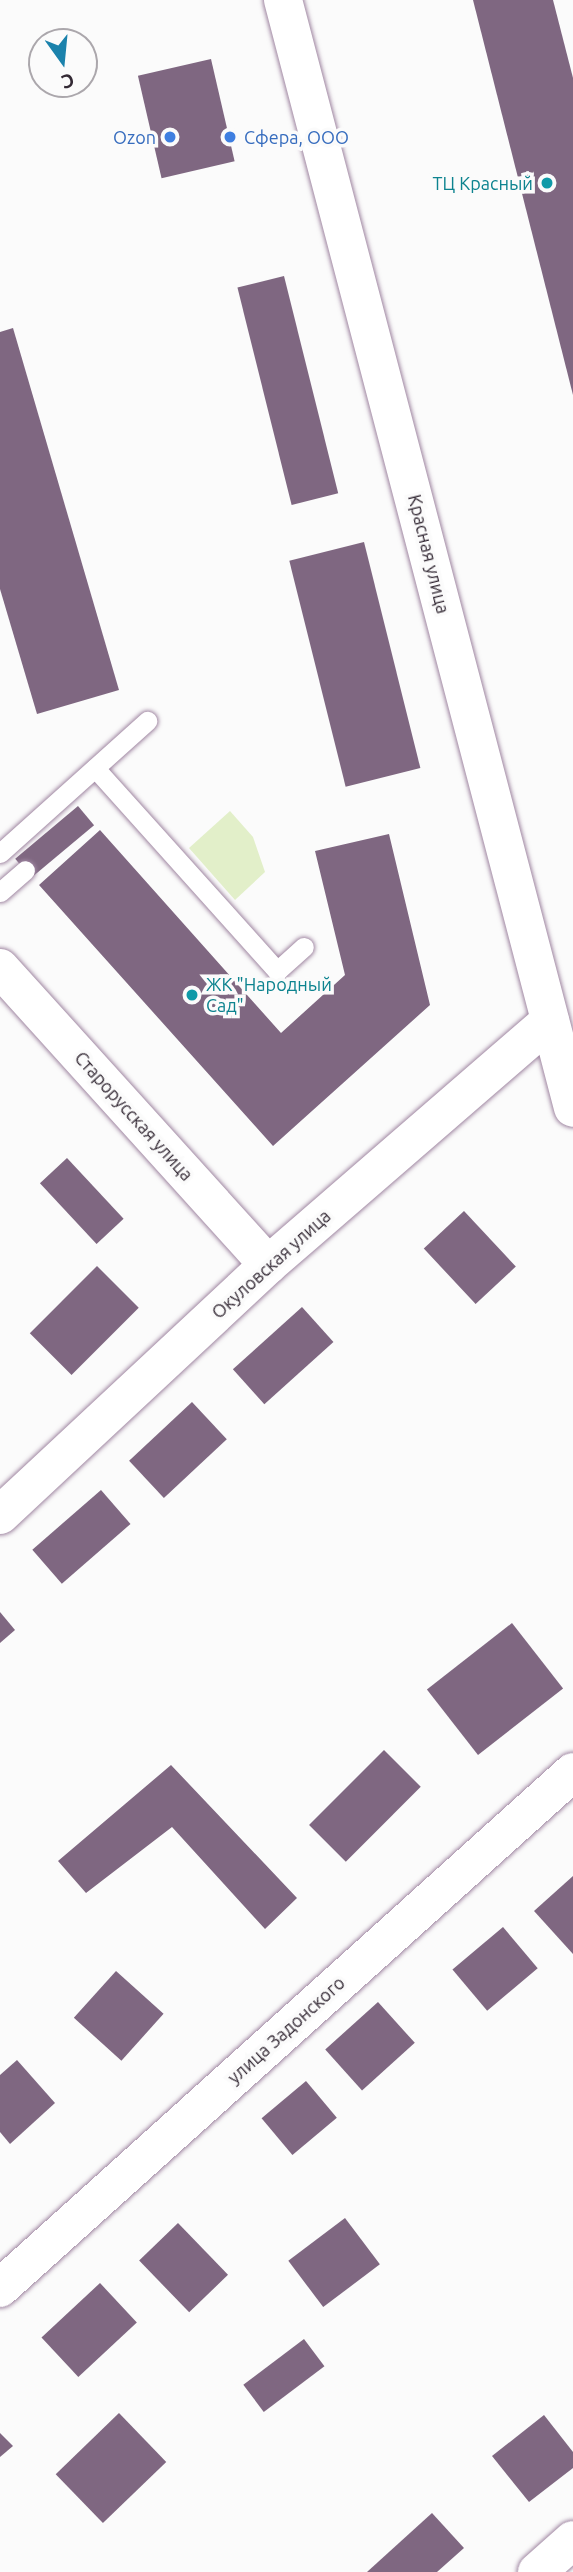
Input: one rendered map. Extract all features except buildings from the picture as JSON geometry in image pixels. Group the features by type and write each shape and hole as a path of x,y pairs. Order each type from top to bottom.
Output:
{"street":[{"name":"Красная улица","path":"283,0 573,1108"},
{"name":"Старорусская улица","path":"0,968 268,1265"},
{"name":"Окуловская улица","path":"0,1516 268,1265 550,1021"},
{"name":"улица Задонского","path":"0,2288 573,1772"},
{"path":"537,2572 573,2540"}],"lane":[{"path":"0,853 147,721"},
{"path":"95,768 278,971 304,947"},
{"path":"0,892 25,870"}],"green space":[{"path":"230,811 253,837 265,872 235,900 189,848"}],"place":[{"name":"Ozon","path":"170,137"},
{"name":"Сфера, ООО","path":"230,137"},
{"name":"ТЦ Красный","path":"547,183"},
{"name":"ЖК \"Народный Сад\"","path":"192,995"}]}
